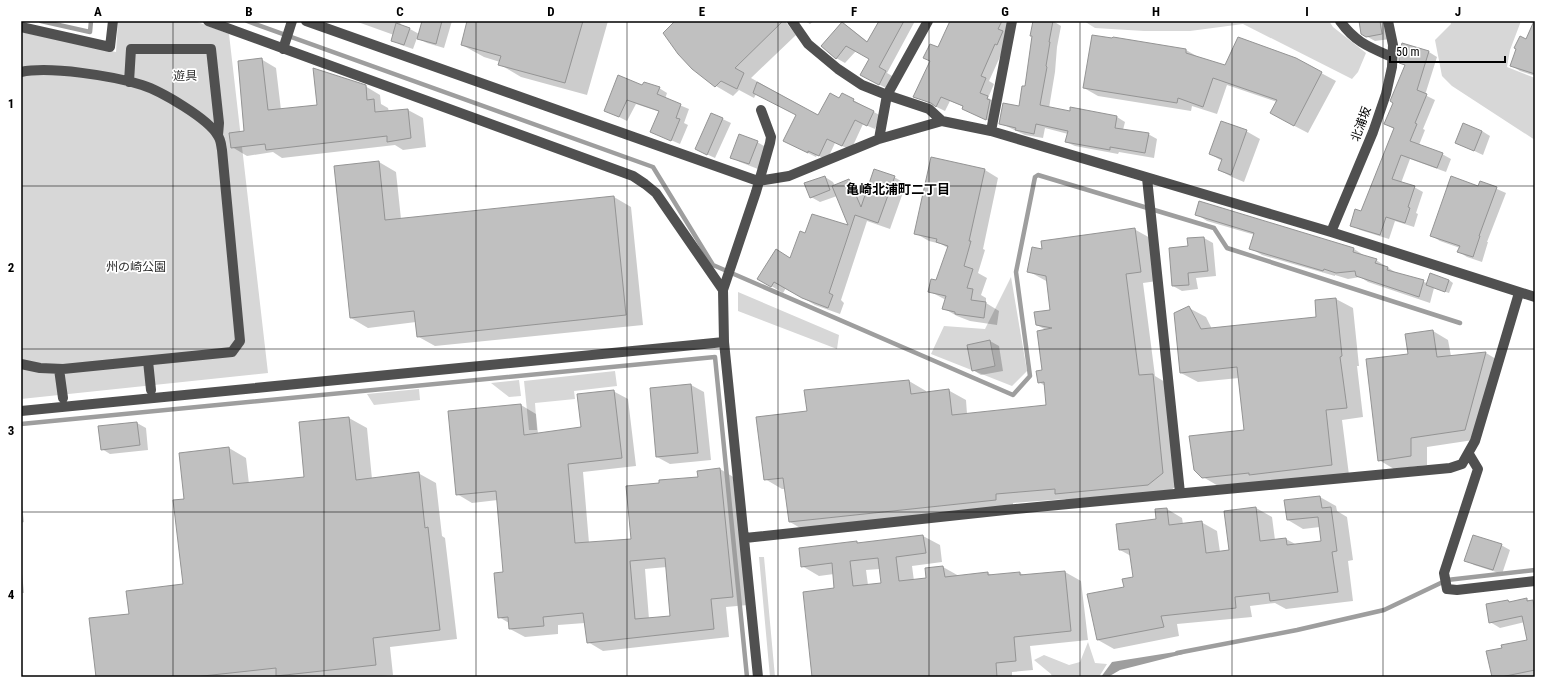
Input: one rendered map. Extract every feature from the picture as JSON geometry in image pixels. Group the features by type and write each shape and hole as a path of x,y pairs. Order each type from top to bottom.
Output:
{"street":[{"path":"21,27 110,47 113,21"},
{"path":"208,21 285,43 633,176 656,193 723,290"},
{"path":"285,43 292,21"},
{"path":"306,21 758,181 789,176 879,139 942,121 991,131 1331,232 1535,297"},
{"path":"792,21 808,44 838,69 862,85 929,109 942,121"},
{"path":"879,139 887,95 928,21"},
{"path":"991,131 1012,21"},
{"path":"1340,21 1348,33 1355,38 1367,46 1392,57"},
{"name":"北浦坂","path":"1331,232 1386,94 1392,67 1393,45 1388,21"},
{"path":"21,364 40,368 60,369 232,352 240,341 222,150 218,135 219,123 211,49 130,49 129,82"},
{"path":"21,72 36,70 78,73 107,73 143,86 185,106 211,127 218,135"},
{"path":"758,677 724,342 723,290 771,137 761,110"},
{"path":"1147,178 1180,493"},
{"path":"745,538 1005,510 1450,468 1462,464 1475,441 1519,293"},
{"path":"21,411 724,342"},
{"path":"148,360 151,390"},
{"path":"60,369 63,398"},
{"path":"1469,454 1478,469 1444,573 1448,588 1457,590 1535,581"}],"green space":[{"name":"州の崎公園","path":"118,21 195,21 229,34 268,373 21,399 21,32 116,52"},
{"path":"1084,21 1329,21 1333,27 1366,53 1358,72 1352,79 1243,24 1190,31 1144,31 1095,28"},
{"path":"1450,21 1521,21 1510,50 1507,67 1535,78 1535,140 1452,86 1442,76 1435,40 1451,24"},
{"path":"1011,277 1027,371 1012,386 931,354 944,326 985,329"},
{"path":"738,292 839,335 837,349 738,311"},
{"path":"615,371 617,386 574,391 575,399 535,403 537,430 529,430 524,381"},
{"path":"519,380 521,396 509,397 491,383"},
{"path":"419,389 420,400 374,405 367,394"},
{"path":"759,557 764,557 775,677 770,677"},
{"path":"1088,642 1095,663 1107,664 1099,677 1052,677 1051,674 1034,660 1044,655 1069,665 1080,662"}],"shaded area":[{"path":"1181,651 1183,654 1120,670 1108,677 1101,677 1112,662"}],"building":[{"path":"422,21 442,21 436,44 417,39"},
{"path":"467,21 583,21 565,83 498,65 501,56 461,45"},
{"path":"675,21 783,21 735,68 744,73 737,89 721,81 715,87 692,69 678,54 663,33"},
{"path":"879,21 904,21 879,67 886,71 879,85 860,75 869,59 846,46 836,59 821,46 842,22 867,42"},
{"path":"950,21 1002,21 998,29 1003,31 997,45 995,44 981,76 986,78 980,93 988,96 987,99 990,100 986,120 962,109 963,106 941,97 936,107 931,103 913,97 930,61 923,58 930,44 938,47"},
{"path":"1033,21 1053,21 1040,105 1070,111 1070,107 1117,116 1115,128 1149,133 1145,153 1110,147 1110,150 1065,142 1068,131 1036,124 1034,134 1015,130 1016,128 999,124 1003,103 1019,106 1022,86 1025,86"},
{"path":"1359,21 1380,21 1382,34 1366,37 1361,34"},
{"path":"1534,21 1535,74 1510,66 1516,49 1514,48 1520,36 1526,39"},
{"path":"396,23 410,28 404,45 391,41"},
{"path":"1092,35 1186,49 1186,53 1225,65 1238,37 1296,58 1322,72 1294,126 1270,113 1277,100 1213,78 1203,107 1178,98 1177,103 1083,88"},
{"path":"1402,43 1429,51 1417,90 1427,94 1415,123 1417,124 1410,141 1443,153 1437,168 1401,155 1392,179 1415,186 1408,207 1410,208 1405,223 1386,217 1380,235 1350,226 1355,209 1361,211 1394,128 1384,124 1393,103 1390,101 1405,65 1399,63 1399,54"},
{"path":"262,58 268,110 317,105 313,68 366,85 367,100 374,99 375,112 408,109 411,138 387,142 387,136 266,150 265,144 231,148 229,133 244,131 238,61"},
{"path":"618,75 642,85 644,82 660,87 657,94 681,104 676,118 680,119 671,141 650,132 659,111 627,100 619,117 604,111"},
{"path":"757,82 818,115 830,93 839,98 842,93 854,99 853,101 874,111 867,126 855,120 842,146 827,139 819,156 808,151 808,153 783,141 796,115 753,93"},
{"path":"711,113 723,118 707,155 695,149"},
{"path":"1221,121 1247,130 1231,175 1218,170 1222,159 1209,154"},
{"path":"1463,123 1482,131 1474,151 1455,143"},
{"path":"739,134 758,141 749,164 730,158"},
{"path":"931,157 985,169 969,241 971,241 964,266 973,269 967,288 973,289 971,300 986,302 984,318 955,314 955,312 942,309 946,296 928,292 931,279 936,280 948,246 936,242 937,239 914,234"},
{"path":"379,161 385,220 614,196 626,315 417,337 414,311 350,318 334,166"},
{"path":"874,169 895,176 878,223 855,215 829,293 833,295 828,308 802,298 774,282 771,287 757,279 776,249 790,258 800,231 805,233 812,214 848,225 832,186 849,179 861,207"},
{"path":"825,176 830,190 810,198 804,183"},
{"path":"1451,176 1478,186 1480,181 1497,187 1473,257 1457,252 1460,246 1430,236"},
{"path":"1199,201 1354,248 1353,252 1377,259 1375,263 1388,267 1387,270 1424,280 1419,297 1356,276 1355,271 1336,273 1324,269 1323,271 1249,249 1254,233 1195,215"},
{"path":"1135,228 1141,272 1126,274 1139,375 1153,374 1163,473 1148,485 1055,494 1055,489 996,494 996,500 789,522 783,478 764,480 756,417 807,411 804,390 909,380 911,394 949,389 952,415 1046,405 1044,382 1038,383 1036,371 1042,370 1037,331 1052,328 1036,325 1034,312 1050,310 1046,276 1027,272 1032,247 1042,249 1041,241"},
{"path":"1204,237 1208,271 1188,273 1189,285 1172,286 1169,248 1188,246 1187,238"},
{"path":"1430,273 1449,280 1445,292 1426,285"},
{"path":"1336,298 1342,356 1340,357 1347,408 1326,410 1332,465 1249,475 1249,473 1202,478 1194,470 1189,436 1244,430 1237,367 1180,373 1174,313 1189,306 1201,329 1316,317 1315,300"},
{"path":"1433,330 1437,357 1486,352 1465,430 1411,438 1411,456 1378,461 1366,359 1408,354 1405,334"},
{"path":"990,340 995,366 972,371 967,345"},
{"path":"691,384 698,453 656,457 650,388"},
{"path":"614,390 622,458 568,464 575,543 631,539 626,486 659,483 659,480 698,477 697,471 720,468 733,597 711,599 714,629 587,643 583,613 543,617 544,626 509,629 508,617 498,618 494,573 503,572 496,491 456,495 448,411 521,404 524,435 581,427 577,394","holes":["665,558 670,616 635,619 630,561"]},
{"path":"349,417 356,480 419,472 425,528 428,527 440,630 373,638 376,665 276,676 276,668 194,677 96,677 89,618 129,614 126,591 183,584 173,500 184,499 179,453 229,447 233,484 304,477 299,422"},
{"path":"137,422 140,445 101,450 98,426"},
{"path":"1320,496 1322,508 1331,507 1337,551 1332,552 1338,592 1270,601 1269,593 1235,597 1236,608 1161,616 1164,627 1097,640 1087,594 1124,587 1122,579 1133,577 1129,549 1119,550 1116,524 1156,519 1155,509 1167,508 1169,525 1202,521 1206,553 1229,550 1224,511 1256,507 1260,541 1286,538 1287,545 1321,541 1318,517 1287,520 1284,500"},
{"path":"923,535 926,553 896,557 899,581 926,578 925,568 943,566 945,577 988,572 988,575 1020,572 1020,575 1065,571 1071,631 1014,637 1016,661 996,663 997,677 812,677 803,592 834,588 832,563 801,567 799,548 857,541 857,543","holes":["878,558 881,583 853,586 850,561"]},
{"path":"1473,535 1502,544 1493,570 1464,561"},
{"path":"1527,598 1527,601 1533,600 1535,612 1535,670 1501,677 1492,677 1486,651 1502,648 1501,645 1527,640 1522,616 1489,623 1486,604 1508,600 1509,602"}],"waterway":[{"path":"41,21 90,32 91,21"},
{"path":"247,21 653,167 713,265 1013,395 1030,376 1016,272 1035,177 1038,175 1214,228 1227,248 1460,323"},
{"path":"21,424 715,357 747,677"},
{"path":"1177,653 1297,630 1384,610 1447,580 1535,570"}],"district":[{"name":"亀崎北浦町二丁目","path":"898,189"}],"park label":[{"name":"遊具","path":"185,76"}]}
